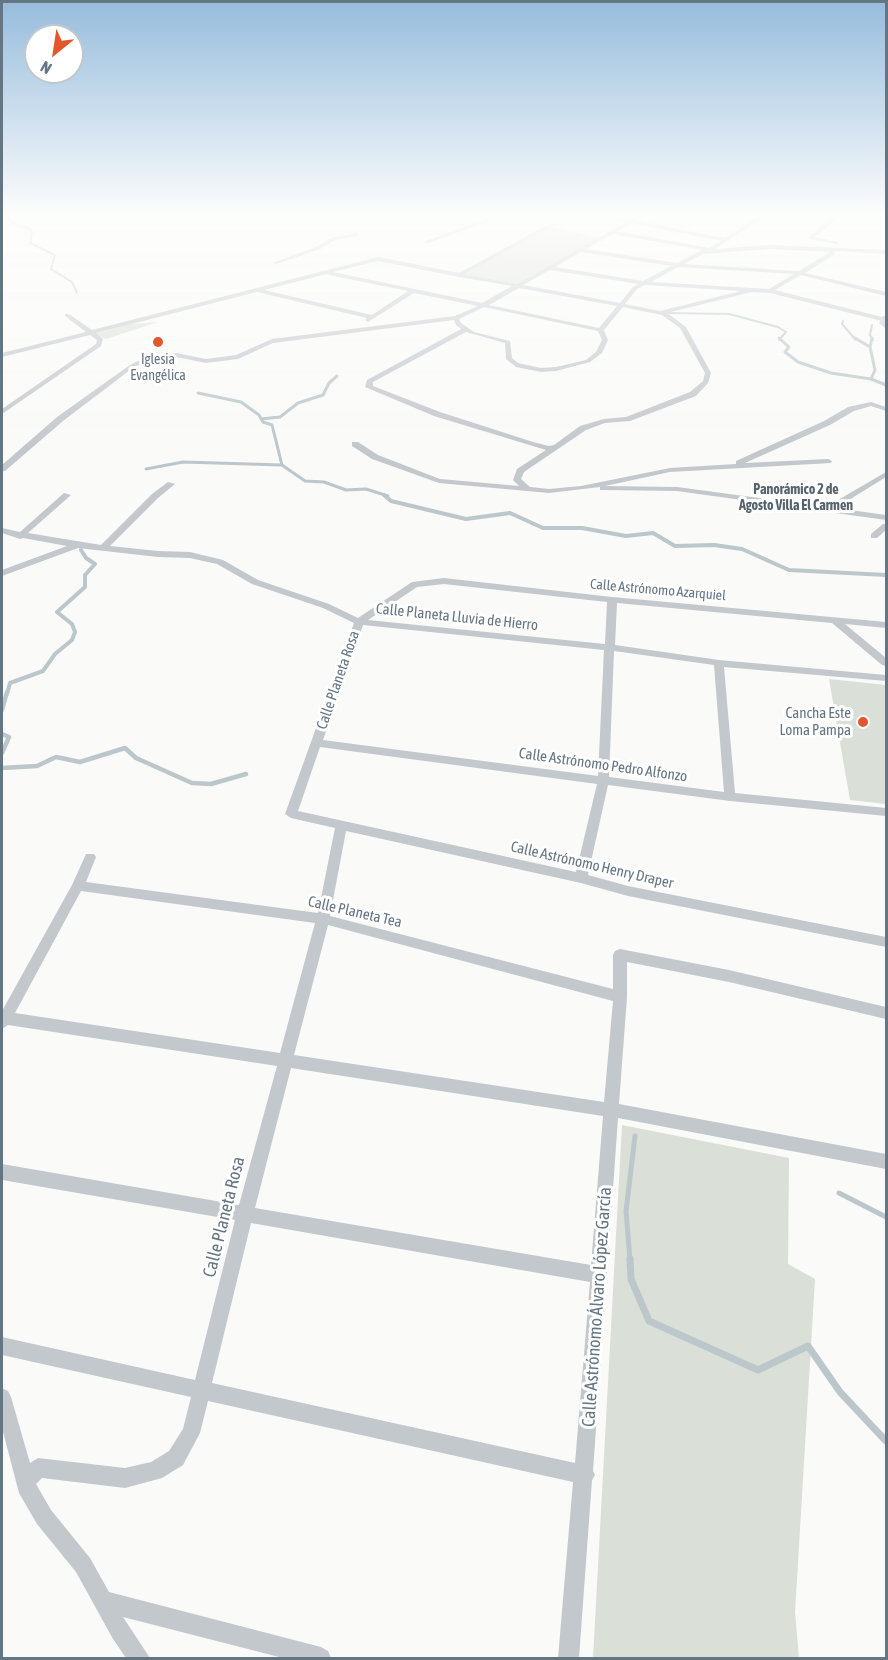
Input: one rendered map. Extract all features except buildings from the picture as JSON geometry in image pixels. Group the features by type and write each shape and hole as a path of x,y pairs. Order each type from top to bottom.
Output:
{"street":[{"path":"3,355 244,293"},
{"path":"273,293 373,317"},
{"path":"349,330 409,293"},
{"path":"424,293 602,330"},
{"path":"2,468 60,419 132,366 148,358 176,355 206,361 238,357 272,341 456,318 503,293"},
{"path":"555,293 662,313 738,293"},
{"path":"602,330 631,293"},
{"path":"779,293 886,322"},
{"path":"527,488 520,484 516,476 557,445 592,424 627,419 693,394 706,382 708,373 683,327 662,313"},
{"path":"2,411 97,346 100,339 67,315"},
{"path":"456,318 455,321 466,329 506,340 509,345 507,355 512,362 541,370 581,363 593,357 603,348 605,340 602,330"},
{"path":"466,329 369,381 369,387 437,414 531,444 549,448 557,445"},
{"path":"2,400 13,403"},
{"path":"732,466 826,423 851,409 871,404 886,409"},
{"path":"355,444 375,457 424,477 457,483 549,491 581,488 676,489 886,518"},
{"path":"581,488 663,471 828,461"},
{"path":"829,509 886,474"},
{"path":"103,548 155,496 171,484"},
{"path":"20,536 66,495"},
{"path":"874,536 886,526"},
{"name":"Calle Planeta Lluvia de Hierro","path":"2,531 78,545 190,555 220,562 255,582 326,606 359,622 612,648 719,663 886,678"},
{"path":"2,573 78,545"},
{"name":"Calle Astrónomo Azarquiel","path":"427,581 444,580 612,600 886,625"},
{"name":"Calle Planeta Rosa","path":"291,814 359,622 404,590 427,581"},
{"path":"581,878 603,781 612,648 612,600"},
{"path":"833,620 886,663"},
{"path":"719,663 730,797"},
{"name":"Calle Astrónomo Pedro Alfonzo","path":"316,743 730,797 886,812"},
{"name":"Calle Astrónomo Henry Draper","path":"291,814 341,827 581,878 628,891 886,942"},
{"name":"Calle Planeta Rosa","path":"26,1480 38,1468 57,1468 126,1478 155,1471 176,1458 190,1433 245,1213 323,919 341,827"},
{"path":"90,857 78,886 3,1022 285,1060 612,1110 886,1162"},
{"name":"Calle Planeta Tea","path":"78,886 323,919 620,997"},
{"name":"Calle Astrónomo Álvaro López García","path":"569,1659 612,1110 620,997 620,955 729,976 886,1012"},
{"path":"2,1172 599,1275"},
{"path":"2,1346 585,1475"},
{"path":"2,1397 29,1492 44,1517 83,1565 120,1632 139,1659"},
{"path":"104,1601 321,1659"}],"shaded area":[{"path":"158,322 106,339 94,334 131,324"},
{"path":"829,679 886,685 886,804 850,800"},
{"path":"622,1125 789,1158 788,1264 815,1279 795,1612 799,1658 593,1658"}],"waterway":[{"path":"669,313 729,314 778,327 786,332 780,339"},
{"path":"843,321 842,324 856,340"},
{"path":"872,325 870,335 872,338"},
{"path":"855,338 870,347"},
{"path":"870,347 872,338"},
{"path":"780,339 789,347 785,352 798,362 831,373 871,379"},
{"path":"870,347 875,370 871,379"},
{"path":"261,419 280,417 298,403 323,395 329,383 337,376"},
{"path":"871,379 886,385"},
{"path":"198,393 241,402 261,419"},
{"path":"261,419 272,425 282,465"},
{"path":"146,469 183,462 282,465"},
{"path":"282,465 305,481 324,482 346,490 366,489 388,496"},
{"path":"384,495 391,501 466,519 510,513 543,528 582,528 626,536 653,533 675,546 714,545 742,549 789,570 886,575"},
{"path":"7,694 10,683 43,671 55,654 72,640 75,632 72,624 57,612 85,587 85,575 95,564 86,558 81,550"},
{"path":"2,710 7,692"},
{"path":"2,734 9,737 2,753"},
{"path":"2,768 37,766 56,757 80,762 125,748 136,758 192,783 211,784 246,774"},
{"path":"630,1260 626,1211 635,1136"},
{"path":"839,1193 886,1217"},
{"path":"630,1259 631,1279 649,1321 758,1370 808,1346 840,1392 886,1441"}],"place":[{"name":"Iglesia Evangélica","path":"158,342"},
{"name":"Cancha Este Loma Pampa","path":"863,722"}],"district":[{"name":"Panorámico 2 de Agosto Villa El Carmen","path":"796,498"}]}
